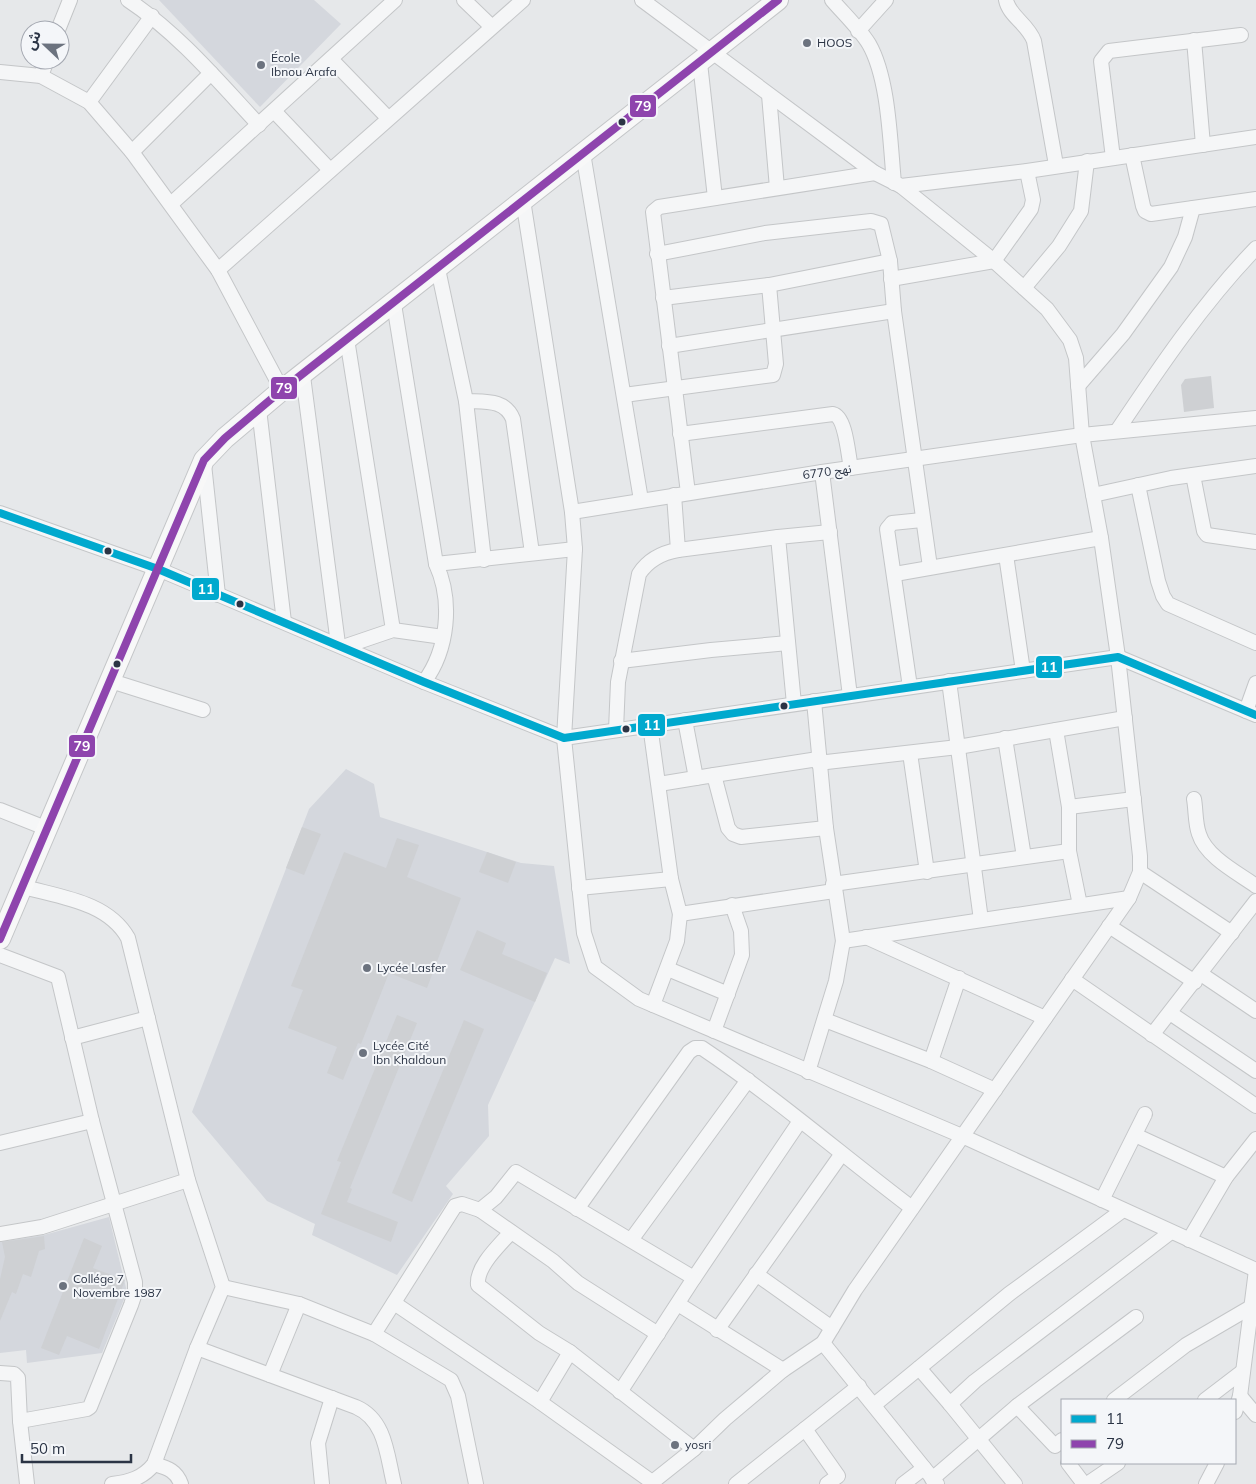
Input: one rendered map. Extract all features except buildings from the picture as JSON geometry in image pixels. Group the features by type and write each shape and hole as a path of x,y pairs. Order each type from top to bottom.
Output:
{"street":[{"path":"62,20 70,0"},
{"path":"128,0 152,16 211,73 259,125"},
{"path":"171,204 395,0"},
{"path":"464,0 491,26"},
{"path":"218,270 491,26 523,0"},
{"path":"394,1303 540,1402 651,1483 694,1449 725,1419 783,1370 823,1343 855,1290 1129,898 1140,872 1140,856 1118,657 1101,538 1082,435 1076,358 1070,340 1047,309 994,261 898,185 875,172 769,95 706,58 642,0"},
{"path":"0,939 24,887 204,460 225,438 282,390 394,304 778,0"},
{"path":"832,0 868,44 882,80 898,185"},
{"path":"858,31 886,0"},
{"path":"1006,0 1009,9 1030,29 1034,41 1056,165"},
{"path":"89,102 152,16"},
{"path":"1113,158 1101,61 1104,54 1109,51 1241,35"},
{"path":"1194,40 1203,145"},
{"path":"706,58 714,198"},
{"path":"331,59 388,118"},
{"path":"40,76 43,70"},
{"path":"0,72 40,76 89,102 132,152 218,270 282,390"},
{"path":"132,152 211,73"},
{"path":"769,95 777,188"},
{"path":"274,111 330,170"},
{"path":"898,185 1027,170 1256,137"},
{"path":"583,153 642,500"},
{"path":"1132,155 1145,211 1155,215 1256,199"},
{"path":"1024,288 1059,246 1081,211 1087,161"},
{"path":"891,279 994,261 1031,209 1033,200 1027,170"},
{"path":"688,493 652,217 655,209 875,172"},
{"path":"523,200 572,512 576,549 564,738 584,933 595,967 618,985 653,1005 962,1136 1256,1270 1240,1396 1236,1409"},
{"path":"1078,386 1124,334 1171,267 1185,237 1193,208"},
{"path":"657,254 765,233 871,220 881,224 890,262 894,311 913,460 930,567"},
{"path":"1117,431 1153,377 1232,272 1256,248"},
{"path":"663,298 769,285 890,262"},
{"path":"438,269 466,402 484,560"},
{"path":"624,395 773,375 776,370 769,285"},
{"path":"394,304 436,564 442,578 446,597 440,653 433,670 424,682"},
{"path":"669,346 894,311"},
{"path":"347,339 393,630"},
{"path":"302,376 341,646"},
{"path":"466,402 495,403 505,406 510,412 513,419 532,553"},
{"path":"259,410 284,622"},
{"path":"680,434 833,414 839,417 843,427 851,468"},
{"name":"نهج 6770","path":"572,512 822,472 1082,435 1256,418"},
{"path":"204,460 218,595"},
{"path":"1093,495 1193,475 1256,466"},
{"path":"822,472 850,696"},
{"path":"1193,475 1204,531 1207,535 1256,542"},
{"path":"1138,485 1158,580 1163,596 1168,604 1256,643"},
{"path":"674,495 678,550"},
{"path":"0,513 158,569 424,682 564,738 949,680 1118,657 1251,713 1256,683"},
{"path":"910,687 887,533 888,526 892,523 922,520"},
{"path":"616,730 621,661 639,574 646,564 678,550 830,532"},
{"path":"778,537 794,704"},
{"path":"894,574 1101,538"},
{"path":"436,564 576,549"},
{"path":"1006,555 1024,670"},
{"path":"341,646 393,630 443,637"},
{"path":"621,661 788,643"},
{"path":"949,680 981,920"},
{"path":"111,681 203,710"},
{"path":"808,1072 836,981 843,941 826,828 818,761 814,701"},
{"path":"659,784 714,774 818,761 910,753 1125,718"},
{"path":"685,720 696,778"},
{"path":"650,724 671,880 680,914 677,940 653,1005"},
{"path":"1056,730 1069,807 1069,851 1080,905"},
{"path":"1005,738 1024,857"},
{"path":"910,753 927,872"},
{"path":"714,774 728,828 733,834 742,837 826,828"},
{"path":"1069,807 1134,799"},
{"path":"1194,799 1198,833 1203,844 1216,857 1256,886"},
{"path":"0,810 48,830"},
{"path":"680,914 927,872 1069,851"},
{"path":"1140,872 1232,933"},
{"path":"579,888 671,880"},
{"path":"24,887 84,904 112,917 123,928 128,938 188,1180 223,1286 196,1348 154,1464 147,1473 138,1478 112,1484"},
{"path":"843,941 1129,898"},
{"path":"1152,1035 1256,901"},
{"path":"714,1031 742,956 741,931 732,905"},
{"path":"1109,926 1256,1010"},
{"path":"866,937 1045,1018"},
{"path":"0,955 58,977 92,1121 135,1282 135,1293 95,1398 87,1409 20,1421"},
{"path":"668,968 728,994"},
{"path":"931,1061 959,978"},
{"path":"1072,979 1256,1106"},
{"path":"1170,1013 1256,1071"},
{"path":"72,1038 148,1018"},
{"path":"825,1020 931,1061 994,1090"},
{"path":"577,1209 689,1052 695,1048 702,1048 748,1080 840,1154 912,1208"},
{"path":"631,1240 748,1080"},
{"path":"1102,1200 1145,1114"},
{"path":"0,1143 92,1121"},
{"path":"620,1392 800,1121"},
{"path":"1135,1135 1226,1177"},
{"path":"1189,1240 1226,1177 1256,1139"},
{"path":"717,1330 840,1154"},
{"path":"480,1210 496,1197 516,1172 694,1278"},
{"path":"0,1234 42,1227 188,1180"},
{"path":"374,1334 455,1206 459,1204 480,1210 553,1261 578,1283 658,1334"},
{"path":"874,1405 1009,1294 1122,1210"},
{"path":"511,1232 489,1257 479,1275 478,1286 539,1332 570,1352 694,1449"},
{"path":"950,1404 975,1380 1171,1232"},
{"path":"756,1274 832,1328"},
{"path":"223,1286 299,1304 374,1334 451,1380 458,1396 476,1484"},
{"path":"270,1375 299,1304"},
{"path":"678,1304 783,1370"},
{"path":"1115,1399 1186,1345 1251,1308"},
{"path":"903,1484 931,1477 1017,1406 1136,1317"},
{"path":"823,1343 931,1477"},
{"path":"196,1348 362,1410 374,1419 382,1432 393,1484"},
{"path":"540,1402 570,1352"},
{"path":"919,1368 1015,1484"},
{"path":"1206,1399 1243,1370"},
{"path":"0,1373 14,1374 18,1378 20,1421 27,1484"},
{"path":"736,1484 859,1386"},
{"path":"1240,1396 1256,1415"},
{"path":"322,1484 318,1443 332,1398"},
{"path":"1017,1406 1060,1447"},
{"path":"805,1429 836,1481"},
{"path":"154,1464 171,1469 177,1474 181,1484"},
{"path":"1069,1464 1085,1484 1116,1464"},
{"path":"1206,1484 1216,1464"}],"shaded area":[{"name":"École Ibnou Arafa","path":"159,0 314,0 341,24 260,107"},
{"name":"Lycée Cité Ibn Khaldoun","path":"346,769 374,784 380,817 521,863 554,866 570,964 555,958 488,1105 489,1136 446,1186 453,1194 397,1275 312,1235 315,1224 267,1201 192,1112 309,809"},
{"name":"Collége 7 Novembre 1987","path":"109,1217 127,1292 102,1353 27,1363 26,1350 0,1353 0,1242 44,1235"}],"transit line":[{"name":"79","path":"0,939 204,460 225,438 282,390 778,0"},
{"name":"11","path":"0,513 158,569 424,682 564,738 1118,657 1256,715"}],"place":[{"name":"HOOS","path":"807,43"},
{"name":"École Ibnou Arafa","path":"261,65"},
{"name":"Lycée Lasfer","path":"367,968"},
{"name":"Lycée Cité Ibn Khaldoun","path":"363,1053"},
{"name":"Collége 7 Novembre 1987","path":"63,1286"},
{"name":"yosri","path":"675,1445"}]}
